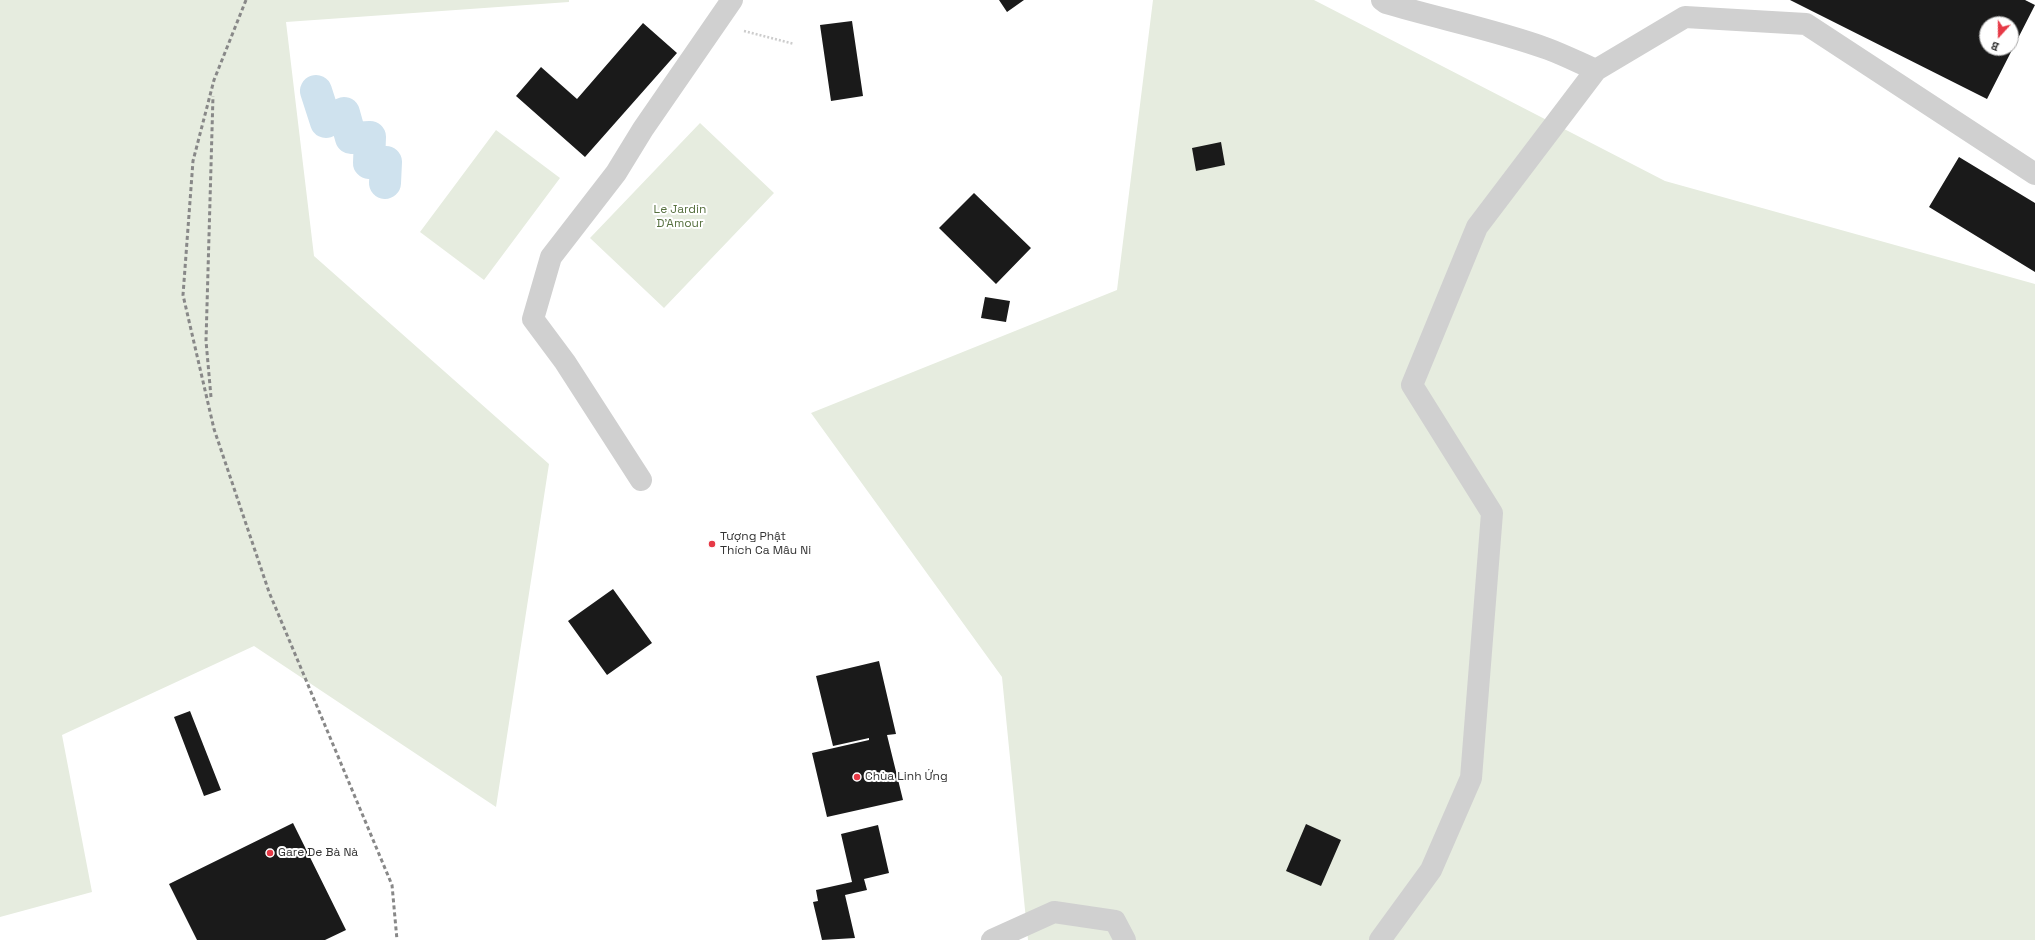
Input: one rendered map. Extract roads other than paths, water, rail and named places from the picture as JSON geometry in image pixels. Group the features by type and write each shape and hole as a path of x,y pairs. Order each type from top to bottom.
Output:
{"lane":[{"path":"641,480 565,362 532,319 550,257 616,173 643,129 732,0"},
{"path":"1382,0 1386,3 1486,30 1548,49 1596,70"},
{"path":"1380,940 1431,870 1471,778 1492,513 1412,385 1477,228 1596,70 1685,17 1806,24 2035,174"},
{"path":"992,940 1054,912 1115,920 1125,940"}],"waterway":[{"path":"316,91 326,122 344,113 351,138 370,137 369,163 386,162 385,183"}],"railway":[{"path":"246,0 214,80 193,161 183,295 214,429 269,592 392,885 397,940"},
{"path":"211,397 206,341 213,96"}],"place":[{"name":"Tượng Phật Thích Ca Mâu Ni","path":"712,544"},
{"name":"Chùa Linh Ứng","path":"857,777"},
{"name":"Gare De Bà Nà","path":"270,853"}],"park label":[{"name":"Le Jardin D’Amour","path":"680,217"}]}
